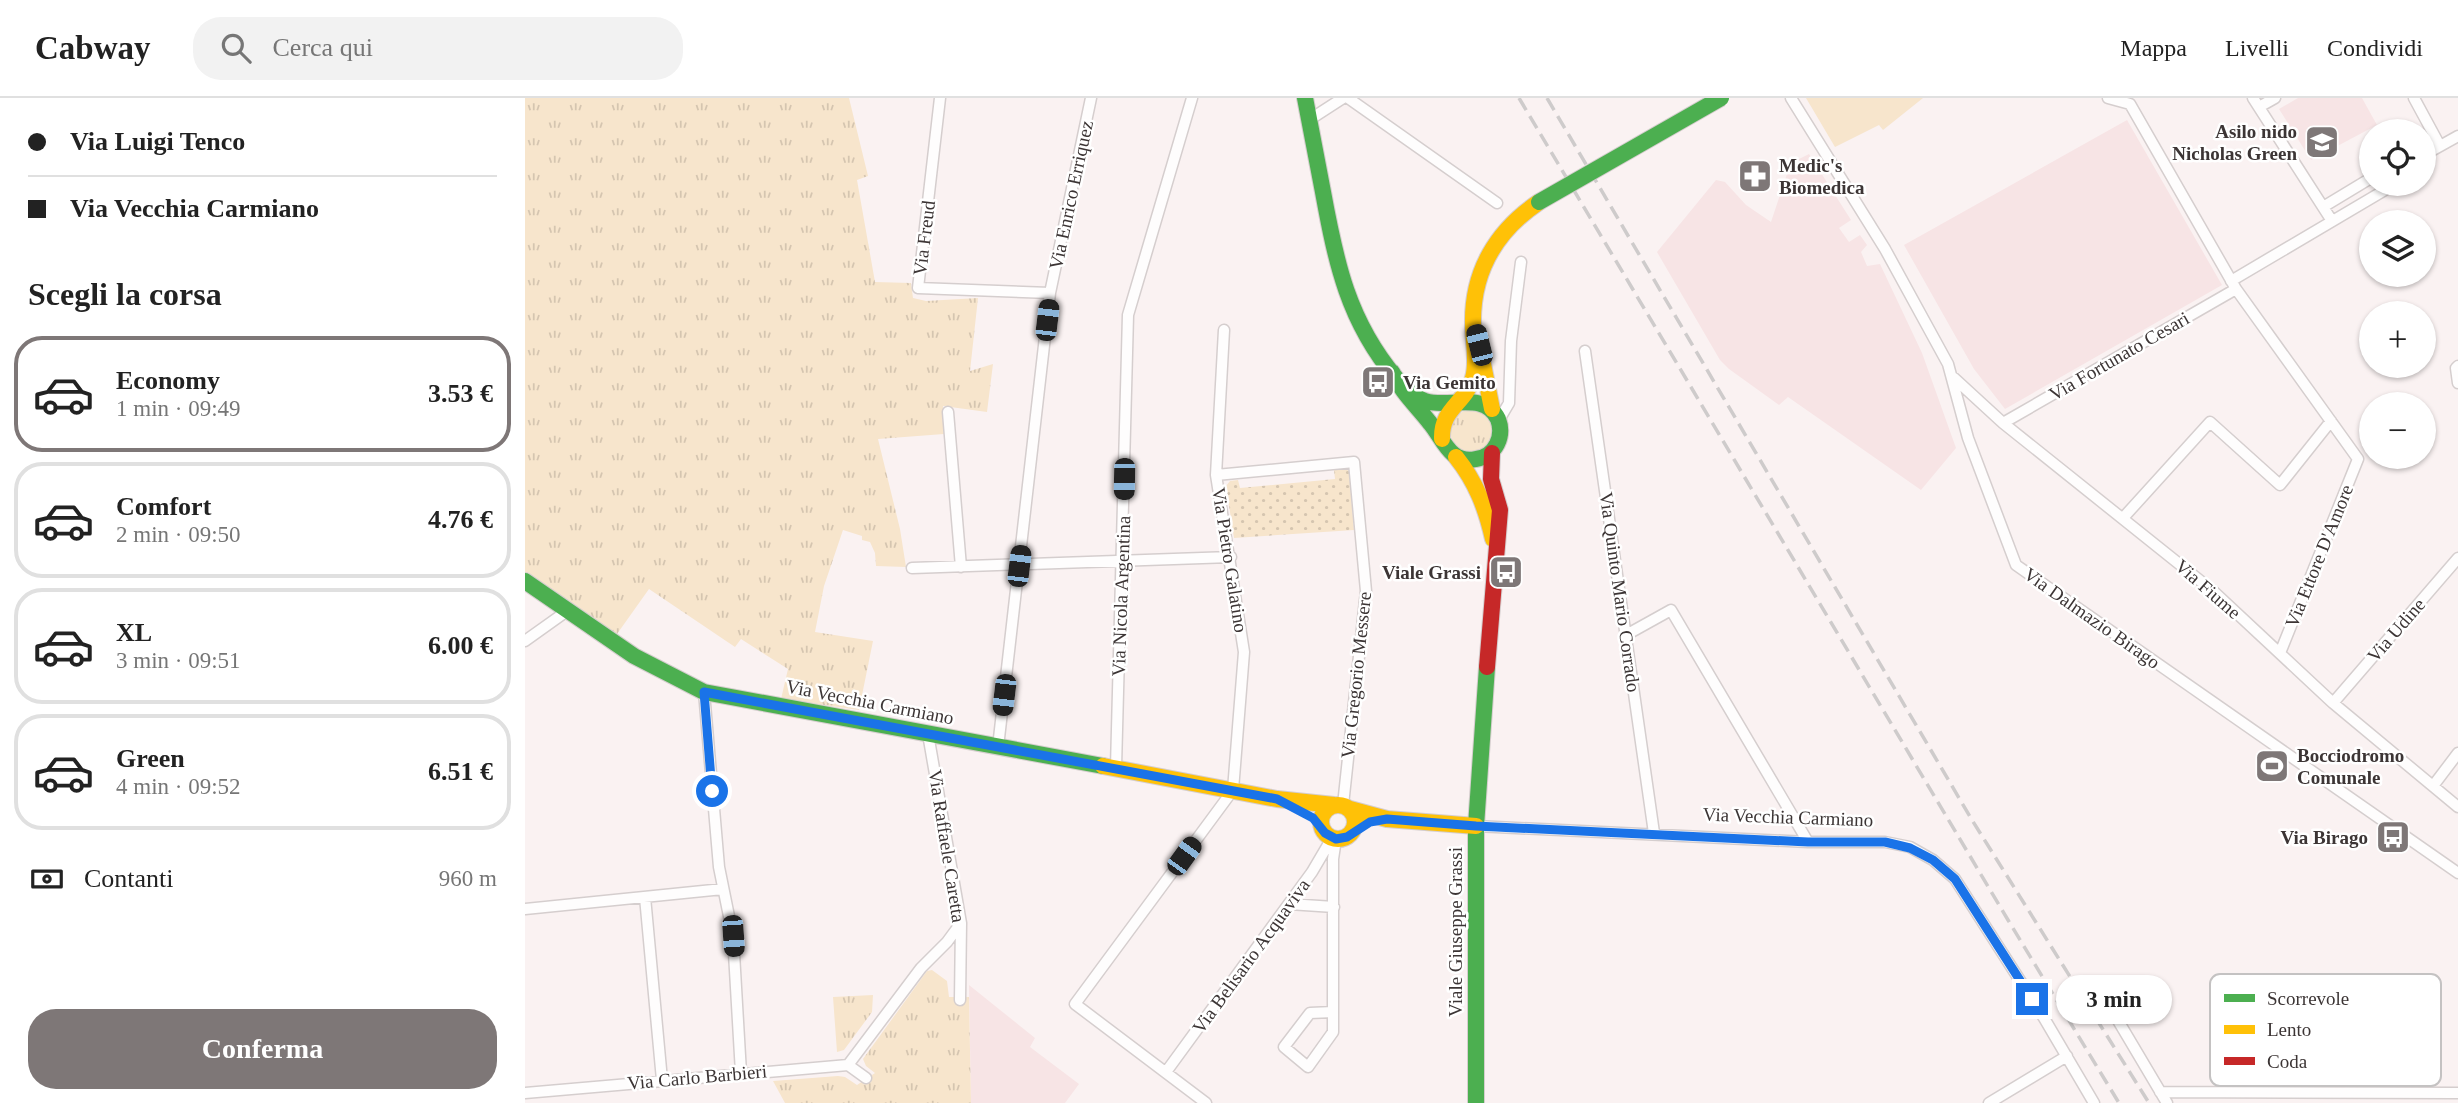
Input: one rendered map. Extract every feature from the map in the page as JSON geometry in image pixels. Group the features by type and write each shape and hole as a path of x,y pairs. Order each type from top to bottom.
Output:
{"street":[{"name":"Via Freud","path":"940,98 918,288 1050,293"},
{"name":"Via Enrico Erriquez","path":"997,747 1050,293 1091,98"},
{"name":"Via Nicola Argentina","path":"1116,767 1128,315 1192,98"},
{"path":"1305,98 1340,276 1356,316 1392,372 1409,392 1428,403 1440,405 1473,400 1483,403 1496,414"},
{"path":"1309,120 1346,98 1497,203"},
{"name":"Via Dalmazio Birago","path":"1791,98 1885,249 1948,364 1954,378 1968,438 2017,565 2458,873"},
{"path":"2108,98 2135,101"},
{"path":"2275,98 2256,103 2332,221"},
{"path":"2414,98 2440,146"},
{"path":"1443,442 1443,418 1450,408 1460,402 1472,379 1474,298 1479,277 1497,238 1524,211 1712,100"},
{"name":"Via Ettore D'Amore","path":"2135,101 2234,285 2358,459 2280,653"},
{"path":"2436,148 2458,136"},
{"path":"2323,207 2359,185"},
{"name":"Via Fortunato Cesari","path":"2003,423 2234,285 2375,196"},
{"name":"Viale Giuseppe Grassi","path":"1476,1103 1476,826 1500,510 1491,479 1492,453 1499,443 1501,431 1496,414 1509,403 1511,341 1521,262"},
{"path":"1473,319 1496,414"},
{"name":"Via Pietro Galatino","path":"1224,331 1216,475 1244,652 1233,790"},
{"name":"Via Quinto Mario Corrado","path":"1585,351 1654,833"},
{"path":"2457,367 2458,383"},
{"name":"Viale Giuseppe Grassi","path":"1392,372 1410,402 1434,427 1481,492 1495,551"},
{"name":"Via Fiume","path":"1954,378 2003,423 2213,591 2333,703 2458,807"},
{"path":"948,412 961,567"},
{"path":"2123,518 2210,422 2280,485 2331,421"},
{"path":"1456,457 1468,461 1482,459 1492,453"},
{"name":"Via Gregorio Messere","path":"1216,475 1354,462 1366,591 1342,807"},
{"path":"912,568 1231,557"},
{"name":"Via Udine","path":"2333,703 2458,558"},
{"name":"Via Vecchia Carmiano","path":"525,581 655,669 704,692 1277,799 1342,807 1387,819 1476,826 1808,842 1885,842 1910,848 1933,860 1955,879 2067,1055 2094,1103"},
{"path":"1626,635 1671,610 1808,842"},
{"path":"525,641 567,611"},
{"path":"704,692 719,867 733,936 741,1073"},
{"name":"Via Raffaele Caretta","path":"928,734 961,923 960,1000"},
{"path":"2433,786 2458,753"},
{"path":"1206,1103 1075,1004 1233,790"},
{"name":"Via Vecchia Carmiano","path":"1277,799 1300,809 1330,834 1347,837 1370,822 1387,819"},
{"path":"1333,1012 1310,1013 1284,1047 1308,1067 1333,1032 1333,1012 1333,907 1333,859 1330,834 1322,816 1328,808 1342,807 1354,815 1356,823 1353,831"},
{"name":"Via Belisario Acquaviva","path":"1166,1072 1312,872 1330,834"},
{"path":"525,909 723,889"},
{"path":"645,897 662,1080"},
{"path":"1289,904 1333,907"},
{"path":"866,1078 848,1065 921,968 947,942 961,923"},
{"path":"2110,1007 2167,1103"},
{"path":"1989,1103 2067,1055"},
{"name":"Via Carlo Barbieri","path":"525,1093 848,1065"},
{"path":"2160,1092 2303,1098 2393,1098 2458,1093"}],"shaded area":[{"name":"Asilo nido Nicholas Green","path":"2298,98 2362,98 2374,119 2359,119 2359,135 2311,160 2279,109"},
{"path":"2127,120 2222,285 2005,409 1974,369 1904,245"},
{"path":"1809,154 1851,220 1839,228 1849,242 1860,235 1867,245 1861,252 1867,266 1880,264 1922,353 1956,448 1921,490 1788,397 1779,405 1729,369 1720,360 1657,252 1716,180 1725,182 1746,205 1771,222 1787,174 1795,161"},
{"path":"969,985 1035,1038 1030,1047 1079,1084 1065,1103 971,1103"}],"green space":[{"path":"525,98 849,98 868,176 857,180 875,282 911,283 913,298 926,301 978,298 970,371 993,364 987,412 943,406 944,434 878,439 900,529 906,567 876,566 875,553 870,542 862,540 862,536 843,530 824,586 815,632 873,641 859,710 781,699 788,669 741,639 735,647 649,589 617,634 525,573"},
{"path":"1806,98 1923,98 1883,130 1879,125 1835,147"},
{"path":"1471,410 1486,416 1492,431 1486,446 1471,452 1456,446 1450,431 1456,416"},
{"path":"1334,470 1349,471 1354,530 1234,538 1226,486 1230,481 1238,480 1240,488 1335,479"},
{"path":"932,970 947,981 949,997 969,997 971,1103 785,1103 773,1081 838,1076 857,1085 875,1073 866,1066 863,1059 927,971"},
{"path":"873,995 872,1012 844,1050 837,1052 833,997"}],"railway":[{"path":"1519,98 2119,1103"},
{"path":"1547,98 1972,820 2149,1103"}],"traffic: fast":[{"path":"1305,98 1339,267 1355,313 1366,335 1380,357 1396,378 1417,397 1434,403 1475,403 1492,410 1500,428 1495,447 1486,456 1476,459 1467,460 1453,454 1405,393 1396,379 1392,372"},
{"path":"1539,202 1721,98"},
{"path":"525,581 634,656 704,692 1103,766"},
{"path":"1476,1103 1476,826 1487,667"}],"traffic: slow":[{"path":"1442,439 1445,420 1465,394 1473,378 1474,305 1482,270 1489,254 1510,226 1539,202"},
{"path":"1480,349 1492,409"},
{"path":"1456,457 1479,496 1493,539"},
{"path":"1103,766 1277,799 1334,805"},
{"path":"1338,805 1350,810 1355,822 1350,834 1338,839 1326,834 1321,822 1326,810 1338,805"},
{"path":"1350,809 1387,819 1476,826"}],"traffic: jam":[{"path":"1487,667 1500,510 1491,479 1492,453"}],"place":[{"name":"Asilo nido Nicholas Green","path":"2322,142"},
{"name":"Medic's Biomedica","path":"1755,176"},
{"name":"Via Gemito","path":"1378,382"},
{"name":"Viale Grassi","path":"1506,572"},
{"name":"Bocciodromo Comunale","path":"2272,766"},
{"name":"Via Birago","path":"2393,837"}],"route":[{"path":"712,791 704,692 1277,799 1300,809 1322,826 1325,833 1336,839 1347,837 1370,822 1387,819 1476,826 1808,842 1885,842 1910,848 1933,860 1955,879 2032,999"}]}
